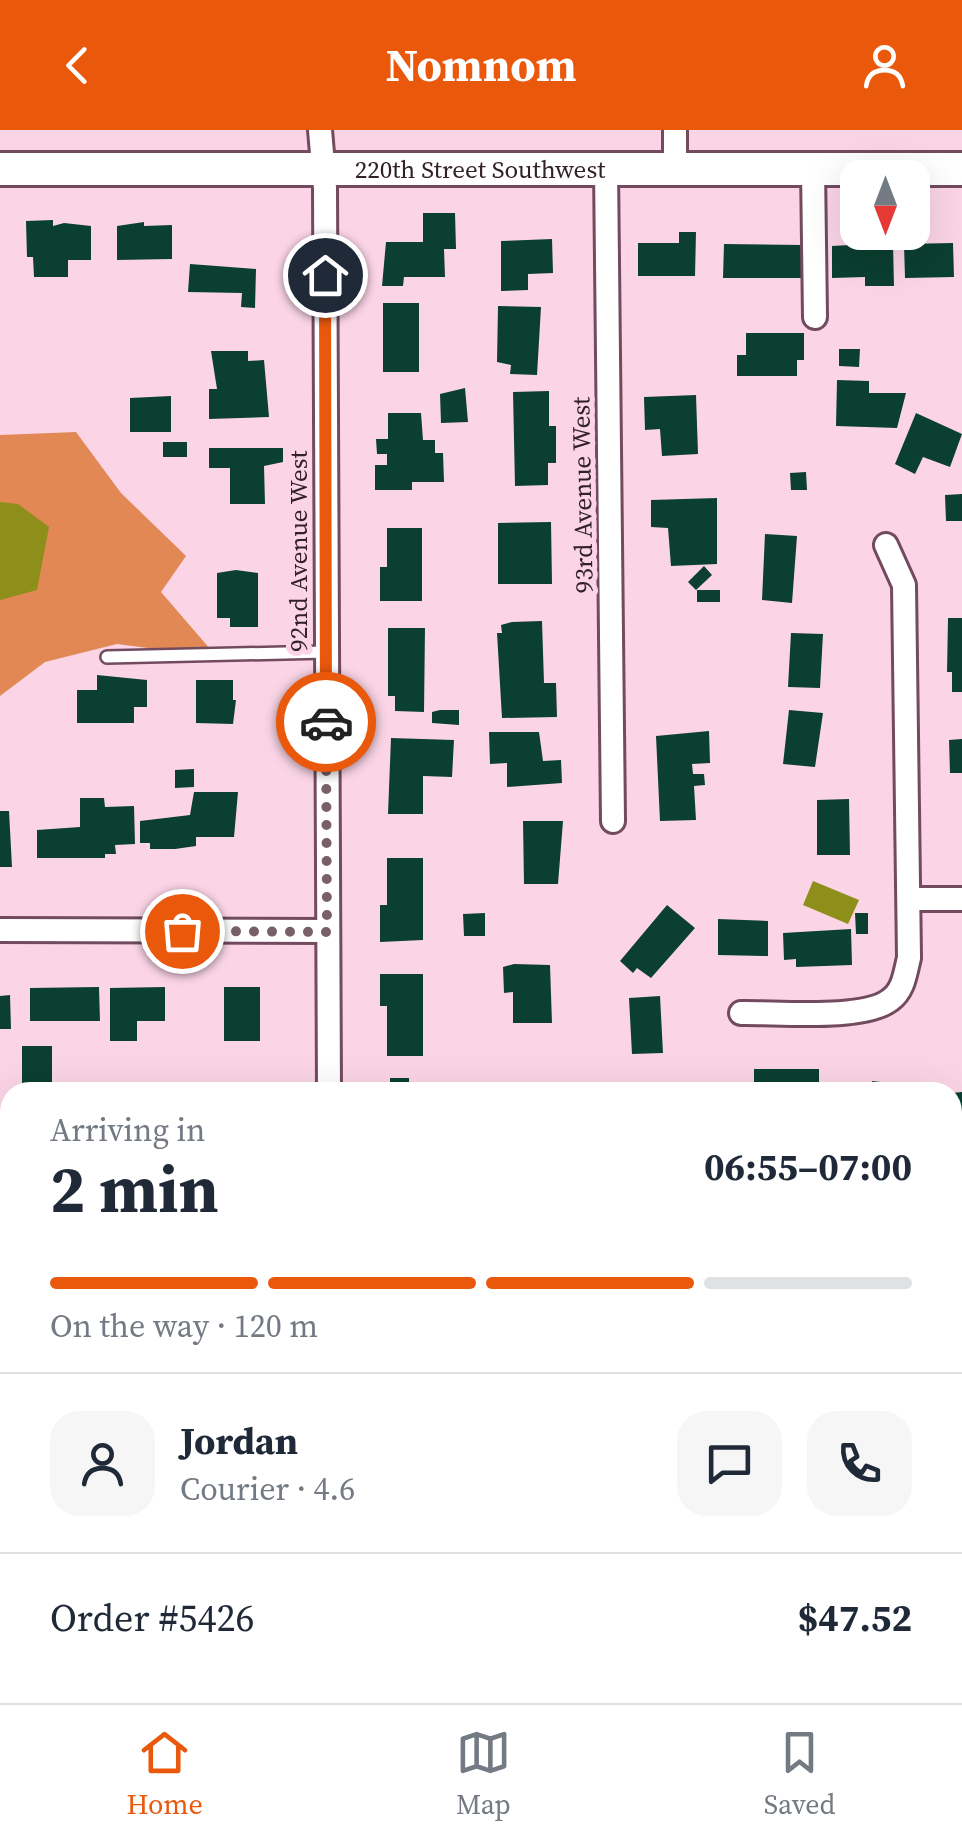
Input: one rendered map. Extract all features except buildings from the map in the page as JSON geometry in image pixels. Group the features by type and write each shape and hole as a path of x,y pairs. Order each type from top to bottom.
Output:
{"main road":[{"name":"220th Street Southwest","path":"0,169 962,170"}],"street":[{"name":"92nd Avenue West","path":"320,130 329,1082"},
{"path":"675,130 675,167"},
{"name":"93rd Avenue West","path":"606,168 612,821"},
{"path":"813,168 815,317"},
{"path":"741,1013 868,1010 889,1001 902,986 909,958 904,586 886,545"},
{"path":"909,899 962,899"},
{"path":"0,930 327,932"}],"lane":[{"path":"106,657 326,652"}],"shaded area":[{"path":"76,432 121,493 186,556 161,592 217,657 117,644 45,662 0,696 0,435"},
{"path":"0,502 18,504 49,527 37,590 0,600"},
{"path":"813,881 859,900 848,924 803,905"}],"way so far":[{"path":"182,931 327,932 326,722"}],"route":[{"path":"325,275 326,722"}]}
